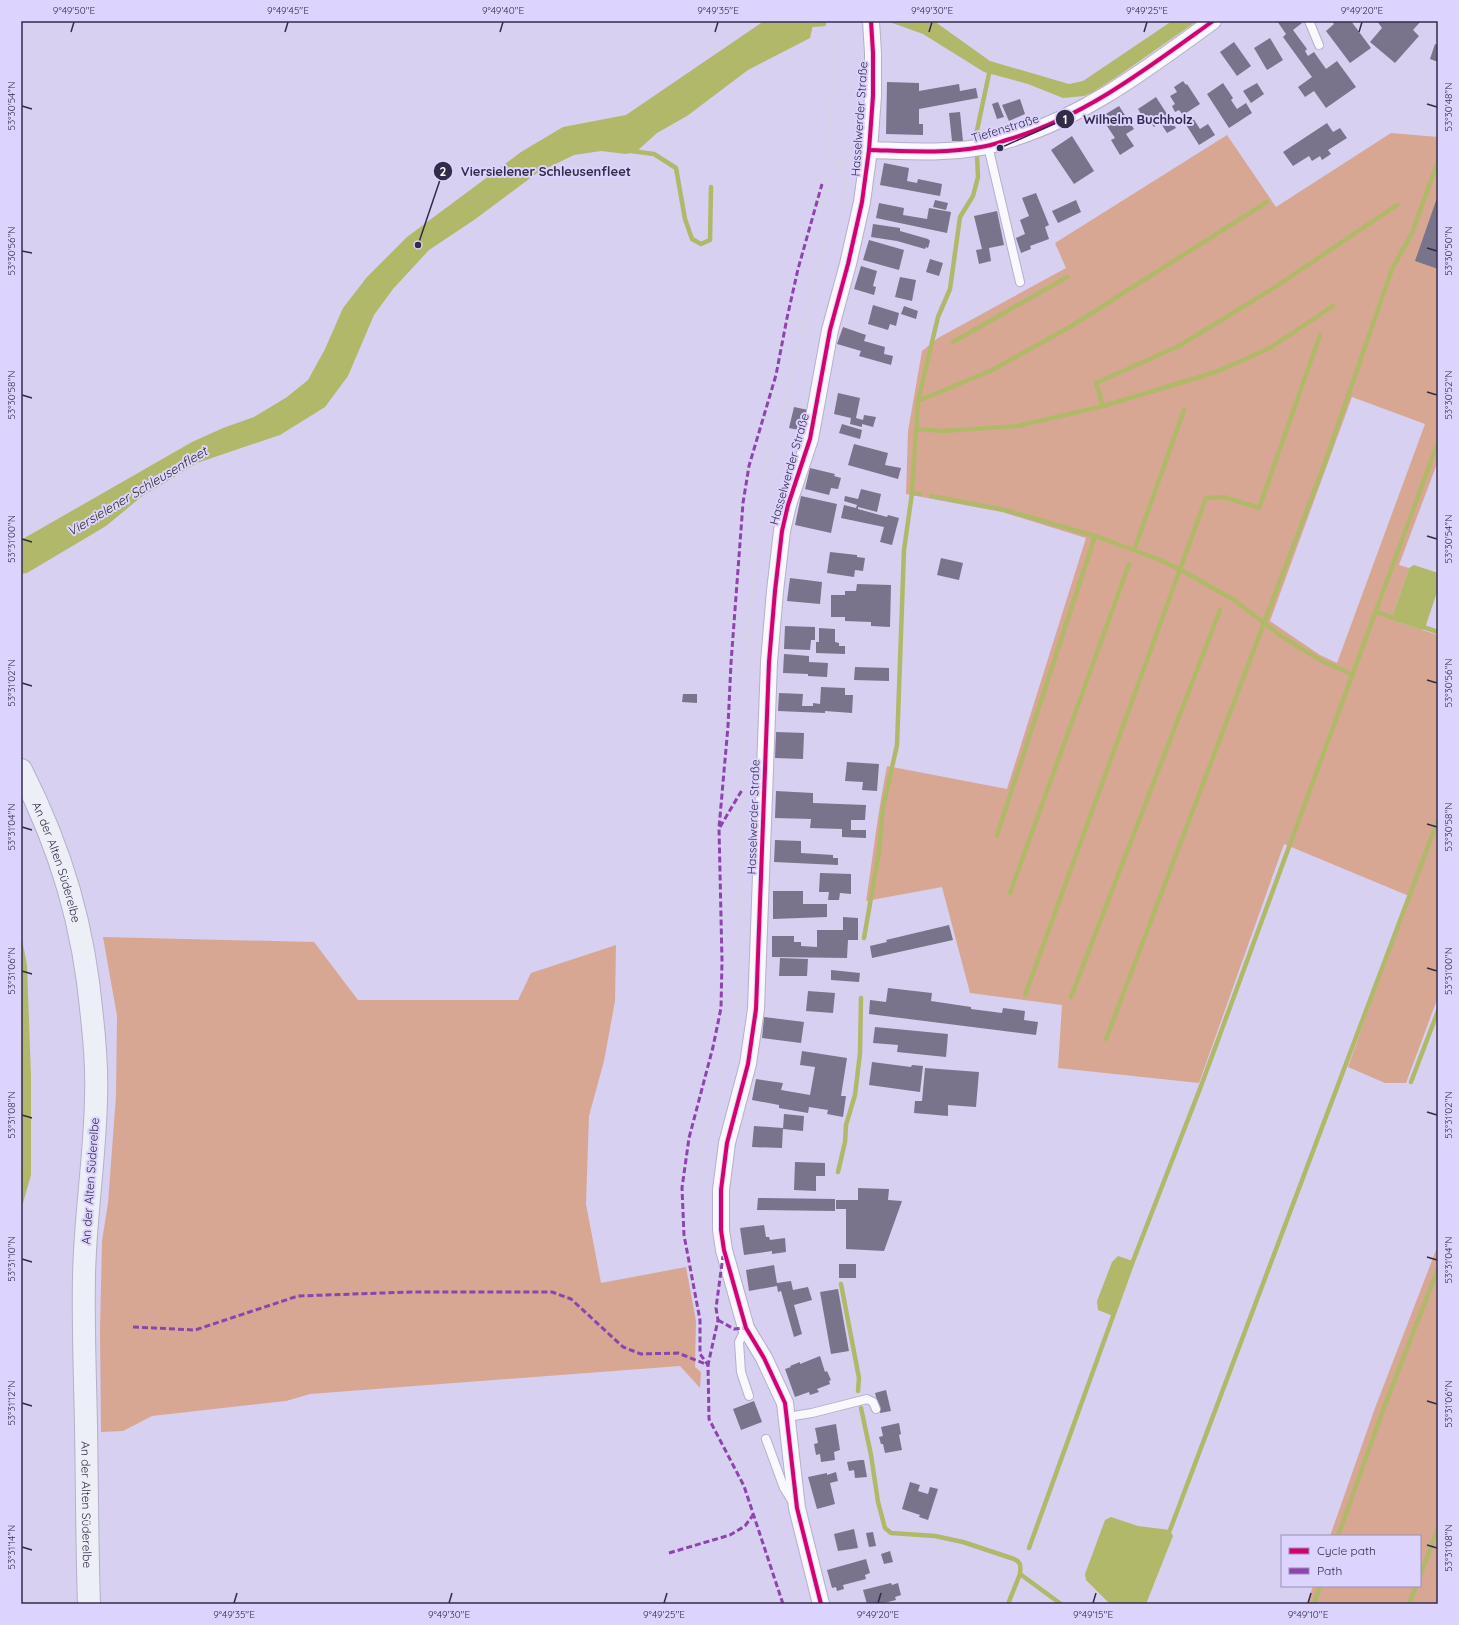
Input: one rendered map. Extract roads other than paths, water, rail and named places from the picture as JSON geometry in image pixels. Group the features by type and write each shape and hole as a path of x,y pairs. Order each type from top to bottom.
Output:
{"main road":[{"name":"An der Alten Süderelbe","path":"21,770 56,848 68,882 80,931 88,977 96,1054 96,1098 85,1248 83,1363 86,1424 89,1604"}],"street":[{"name":"Hasselwerder Straße","path":"821,1604 797,1508 792,1476 785,1404 764,1358 746,1328 724,1250 721,1230 721,1190 727,1143 748,1064 756,1009 769,678 774,592 782,531 790,499 810,439 830,330 848,264 862,202 863,153 873,89 872,21"},
{"name":"Tiefenstraße","path":"863,153 966,150 986,146 1031,132 1080,110 1138,74 1213,21"}],"lane":[{"path":"1309,21 1319,45"},
{"path":"986,146 1020,282"},
{"path":"746,1328 739,1342 740,1372 749,1396"},
{"path":"787,1417 812,1413 867,1399 873,1402 876,1409"},
{"path":"766,1439 784,1488 797,1508"}],"water":[{"path":"764,21 811,21 813,25 810,38 748,70 687,116 657,133 636,152 626,154 601,151 574,155 537,173 474,220 429,250 393,289 374,315 348,376 325,407 280,435 197,463 141,497 106,526 27,573 21,574 21,540 192,442 223,428 254,417 287,397 308,380 325,349 343,308 367,277 407,237 521,152 563,127 626,115"},
{"path":"887,21 934,21 990,61 1069,84 1083,81 1172,21 1197,21 1093,92 1084,96 1063,98 1028,84 984,72 923,34"},
{"path":"1414,565 1438,573 1438,589 1425,628 1422,630 1391,620 1409,568"},
{"path":"21,934 27,965 31,1076 31,1175 21,1210"},
{"path":"1118,1256 1133,1261 1113,1316 1098,1310 1097,1301 1112,1262"},
{"path":"1111,1517 1138,1526 1170,1530 1173,1536 1146,1604 1110,1604 1086,1580 1085,1574 1105,1520"}],"waterway":[{"name":"Viersielener Schleusenfleet","path":"808,25 824,24"},
{"path":"864,938 879,852 883,808 897,745 904,550 912,493 918,401 938,317 950,289 960,217 973,196 978,177 976,135 990,69"},
{"path":"631,151 654,154 676,168 685,219 692,239 701,244 710,240 711,187"},
{"path":"1106,1039 1324,465 1392,269 1412,233 1438,161"},
{"path":"918,401 992,370 1068,328 1267,202"},
{"path":"1103,406 1096,383 1179,346 1275,287 1397,205"},
{"path":"953,342 1067,277"},
{"path":"916,429 943,431 1018,426 1103,406 1216,372 1270,348 1333,306"},
{"path":"1025,995 1206,498 1224,497 1259,508 1320,335"},
{"path":"1134,550 1184,410"},
{"path":"1029,1548 1133,1261 1201,1086 1438,442"},
{"path":"912,493 920,494"},
{"path":"931,496 1005,510 1095,536 1158,559 1181,570 1234,600 1284,638 1320,660 1353,675"},
{"path":"997,835 1095,536"},
{"path":"1010,893 1129,564"},
{"path":"1071,997 1220,610"},
{"path":"1376,612 1397,619"},
{"path":"1420,626 1438,632"},
{"path":"1170,1530 1438,820"},
{"path":"838,1172 845,1142 846,1125 855,1095 860,1053 861,998"},
{"path":"1411,1082 1438,1011"},
{"path":"1338,1535 1383,1410 1438,1269"},
{"path":"841,1284 859,1378 858,1391"},
{"path":"861,1408 871,1455 878,1502 885,1528 891,1533 935,1536 963,1542 1014,1559 1018,1561 1020,1565 1020,1574 1061,1604"},
{"path":"1421,1573 1438,1528"},
{"path":"1008,1604 1020,1574"},
{"path":"1314,1604 1320,1587"},
{"path":"1409,1604 1416,1587"}],"place":[{"name":"Wilhelm Buchholz","path":"1000,148"},
{"name":"Viersielener Schleusenfleet","path":"418,245"}]}
